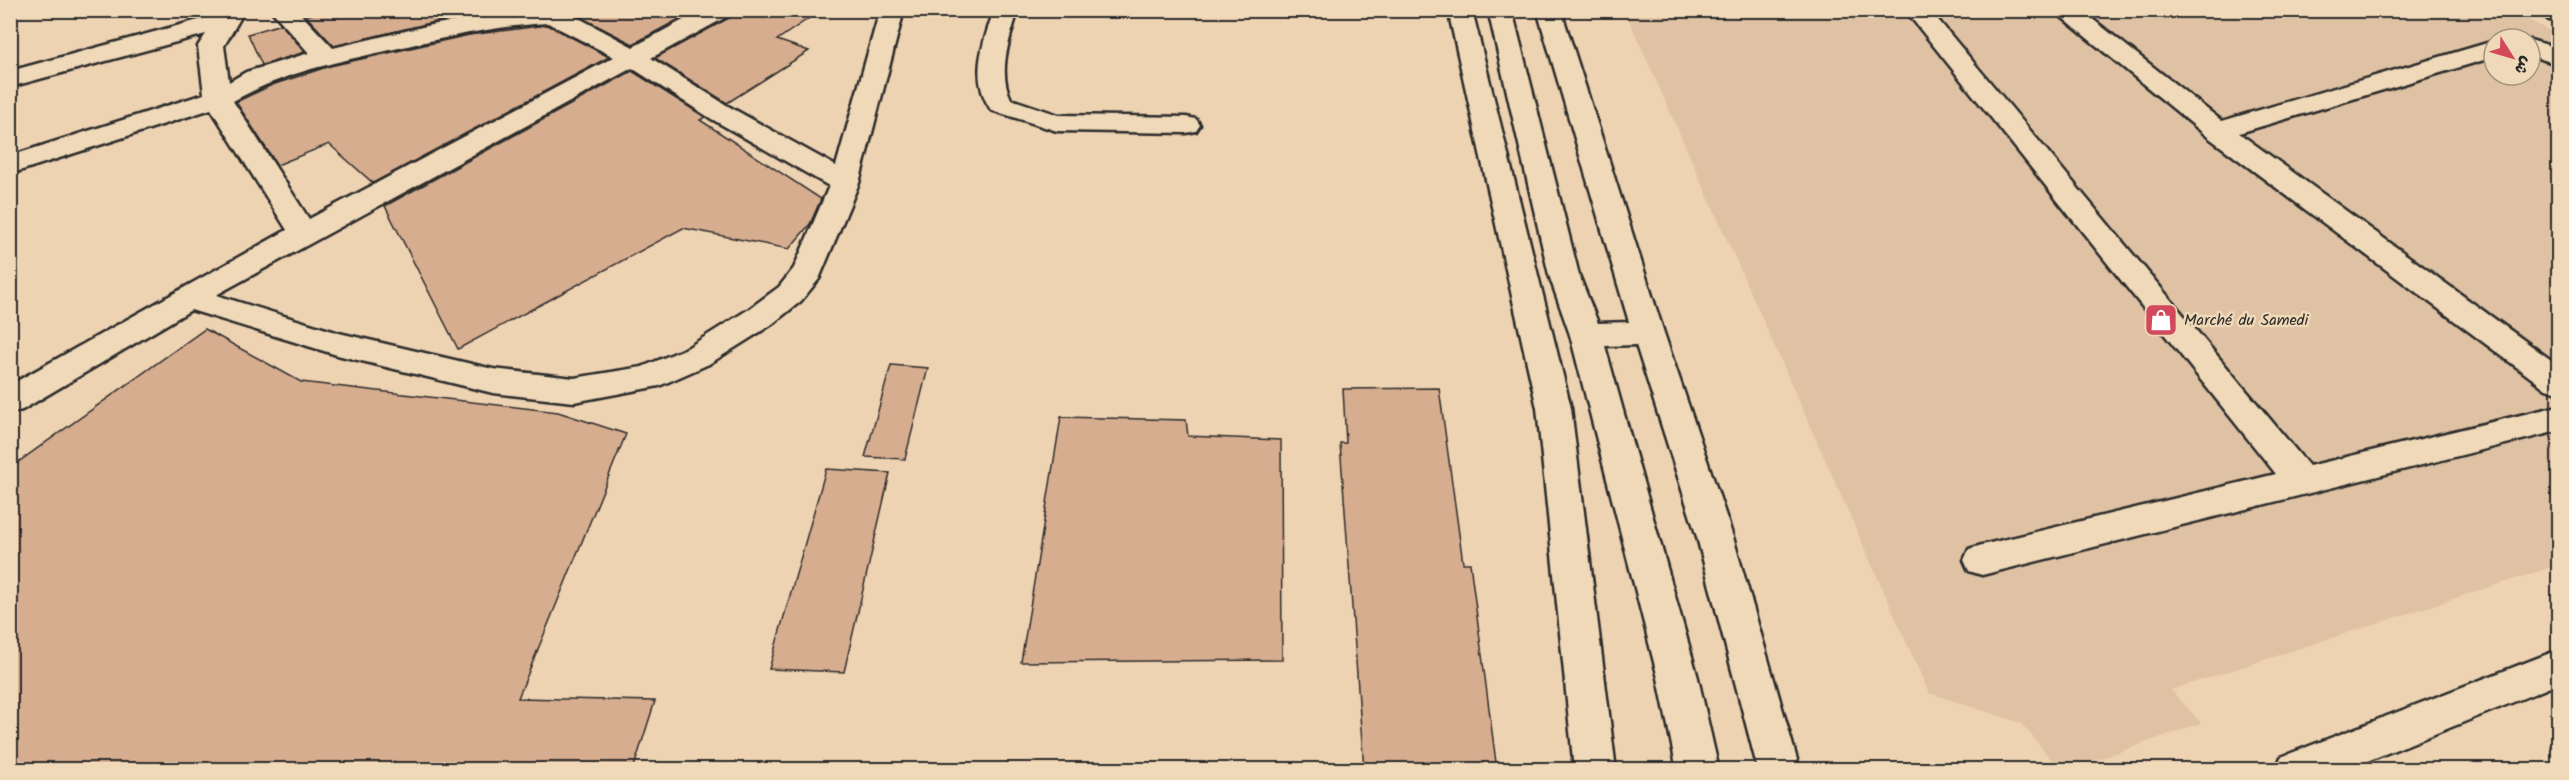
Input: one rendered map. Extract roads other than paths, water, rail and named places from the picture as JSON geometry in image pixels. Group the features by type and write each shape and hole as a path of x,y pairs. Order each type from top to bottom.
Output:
{"street":[{"path":"283,10 326,56"},
{"path":"10,401 93,351 304,234 523,114 634,58 721,10"},
{"path":"189,298 337,344 493,381 574,390 647,378 698,356 760,317 790,294 808,272 845,183 892,10"},
{"path":"1006,10 990,64 994,94 1000,104 1057,123 1186,125"},
{"path":"1460,10 1554,408 1596,770"},
{"path":"1500,10 1564,275 1586,335 1678,678 1698,770"},
{"path":"1549,10 1648,333 1715,537 1779,770"},
{"path":"1917,10 2302,482"},
{"path":"2065,10 2218,131 2559,381"},
{"path":"2549,10 2559,15"},
{"path":"229,16 211,46 218,98 304,234"},
{"path":"10,79 229,16"},
{"path":"12,160 218,98 255,78 326,56 431,33 528,16 550,16 566,21 634,58 719,112 845,183"},
{"path":"2542,51 2559,56"},
{"path":"2218,131 2482,53"},
{"path":"1586,335 1648,333"},
{"path":"1554,408 1605,407"},
{"path":"1982,560 2559,419"},
{"path":"2296,770 2559,667"}],"place":[{"name":"Marché du Samedi","path":"2161,320"}]}
